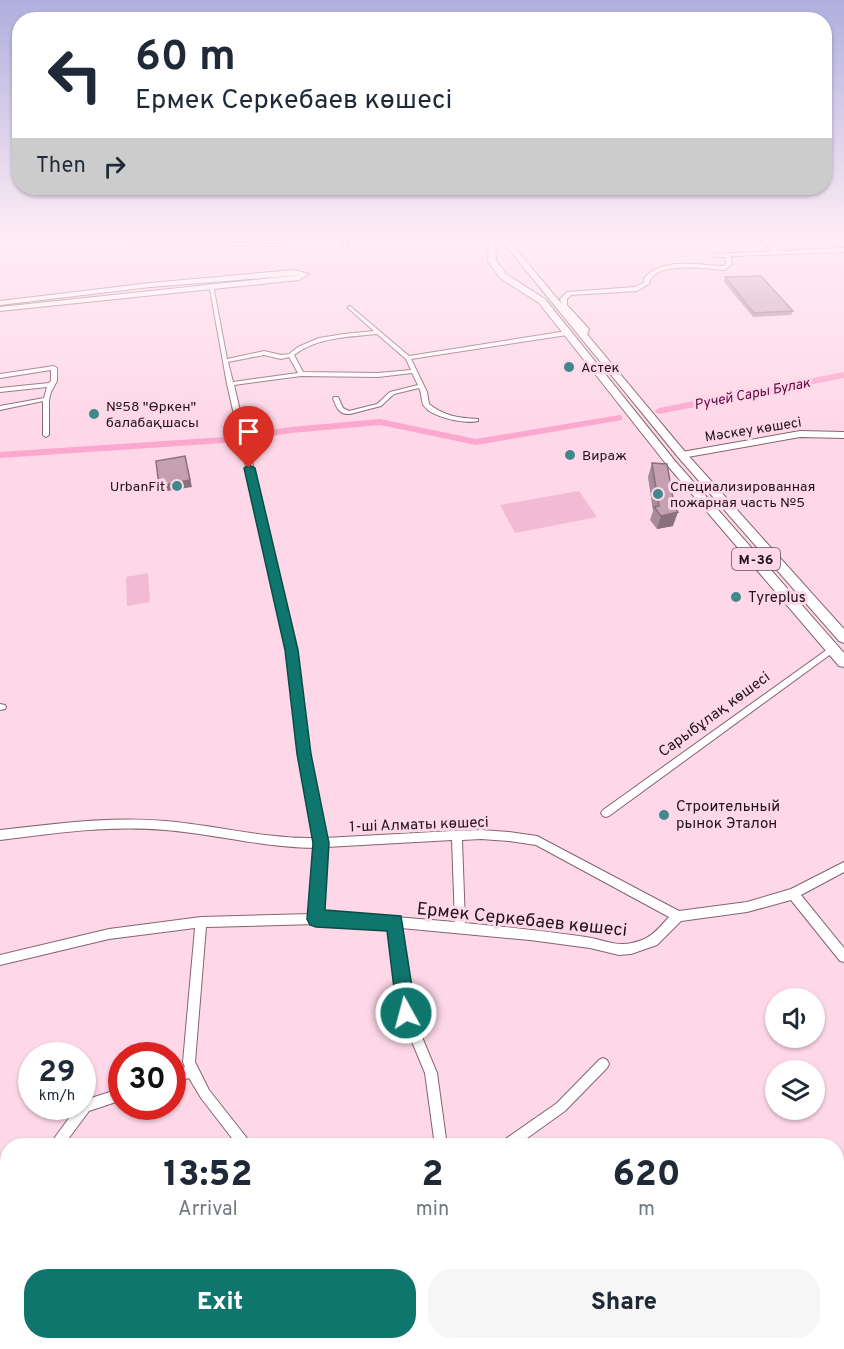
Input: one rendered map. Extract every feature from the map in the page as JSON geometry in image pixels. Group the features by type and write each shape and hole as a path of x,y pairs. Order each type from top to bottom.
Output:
{"main road":[{"path":"1,304 41,299"},
{"path":"1,304 57,299"},
{"name":"M-36","path":"538,299 667,457 838,647 844,662"},
{"name":"M-36","path":"552,299 584,334 682,455 844,638"},
{"path":"563,299 564,305 585,329 584,334"},
{"path":"610,385 624,383"},
{"name":"Мәскеу көшесі","path":"667,457 800,434 844,435"}],"street":[{"path":"214,299 230,384 242,425 244,443 288,633 304,754 321,843 316,919"},
{"path":"350,307 408,358 421,386 426,405 434,411 460,420 476,420"},
{"path":"225,361 264,353 281,357 291,355 315,341 378,332"},
{"path":"408,358 567,333"},
{"path":"291,355 301,374"},
{"path":"0,376 54,368 54,381 50,385 46,399 46,435"},
{"path":"230,384 301,374 385,375 415,371"},
{"path":"0,390 50,385"},
{"path":"336,398 340,409 348,412 379,405 392,393 421,386"},
{"path":"0,408 46,399"},
{"name":"Сарыбұлақ көшесі","path":"606,813 838,647"},
{"name":"1-ші Алматы көшесі","path":"0,835 84,826 163,825 321,843 457,837 521,837 537,841 678,916"},
{"path":"457,837 460,929"},
{"path":"678,916 747,907 793,894 844,867"},
{"path":"793,894 844,957"},
{"name":"Ермек Серкебаев көшесі","path":"0,960 109,934 201,922 316,919 395,922 590,943 619,950 632,949 653,941 678,916"},
{"path":"201,922 189,1062 205,1094 240,1138"},
{"path":"395,922 406,1013 430,1073 440,1138"},
{"path":"516,1138 561,1107 603,1064"},
{"path":"186,1073 192,1071"},
{"path":"61,1138 85,1106 108,1099"}],"shaded area":[{"path":"579,491 597,517 515,533 500,505"},
{"path":"148,573 150,602 127,606 126,577"}],"building":[{"path":"743,299 782,299 793,311 754,313"},
{"name":"UrbanFit","path":"185,456 190,480 159,486 156,461"},
{"path":"652,463 667,464 673,498 671,504 678,512 661,516 654,507 659,506"}],"waterway":[{"name":"Ручей Сары Булак","path":"659,411 844,375"},
{"path":"0,455 224,440 291,430 380,422 476,442 619,418"}],"place":[{"name":"Астек","path":"569,367"},
{"name":"№58 \"Өркен\" балабақшасы","path":"94,414"},
{"name":"Вираж","path":"570,455"},
{"name":"UrbanFit","path":"177,486"},
{"name":"Специализированная пожарная часть №5","path":"658,494"},
{"name":"Tyreplus","path":"736,597"},
{"name":"Строительный рынок Эталон","path":"664,815"}],"route":[{"path":"249,468 292,650 304,754 321,843 316,919 395,922 406,1013"}]}
